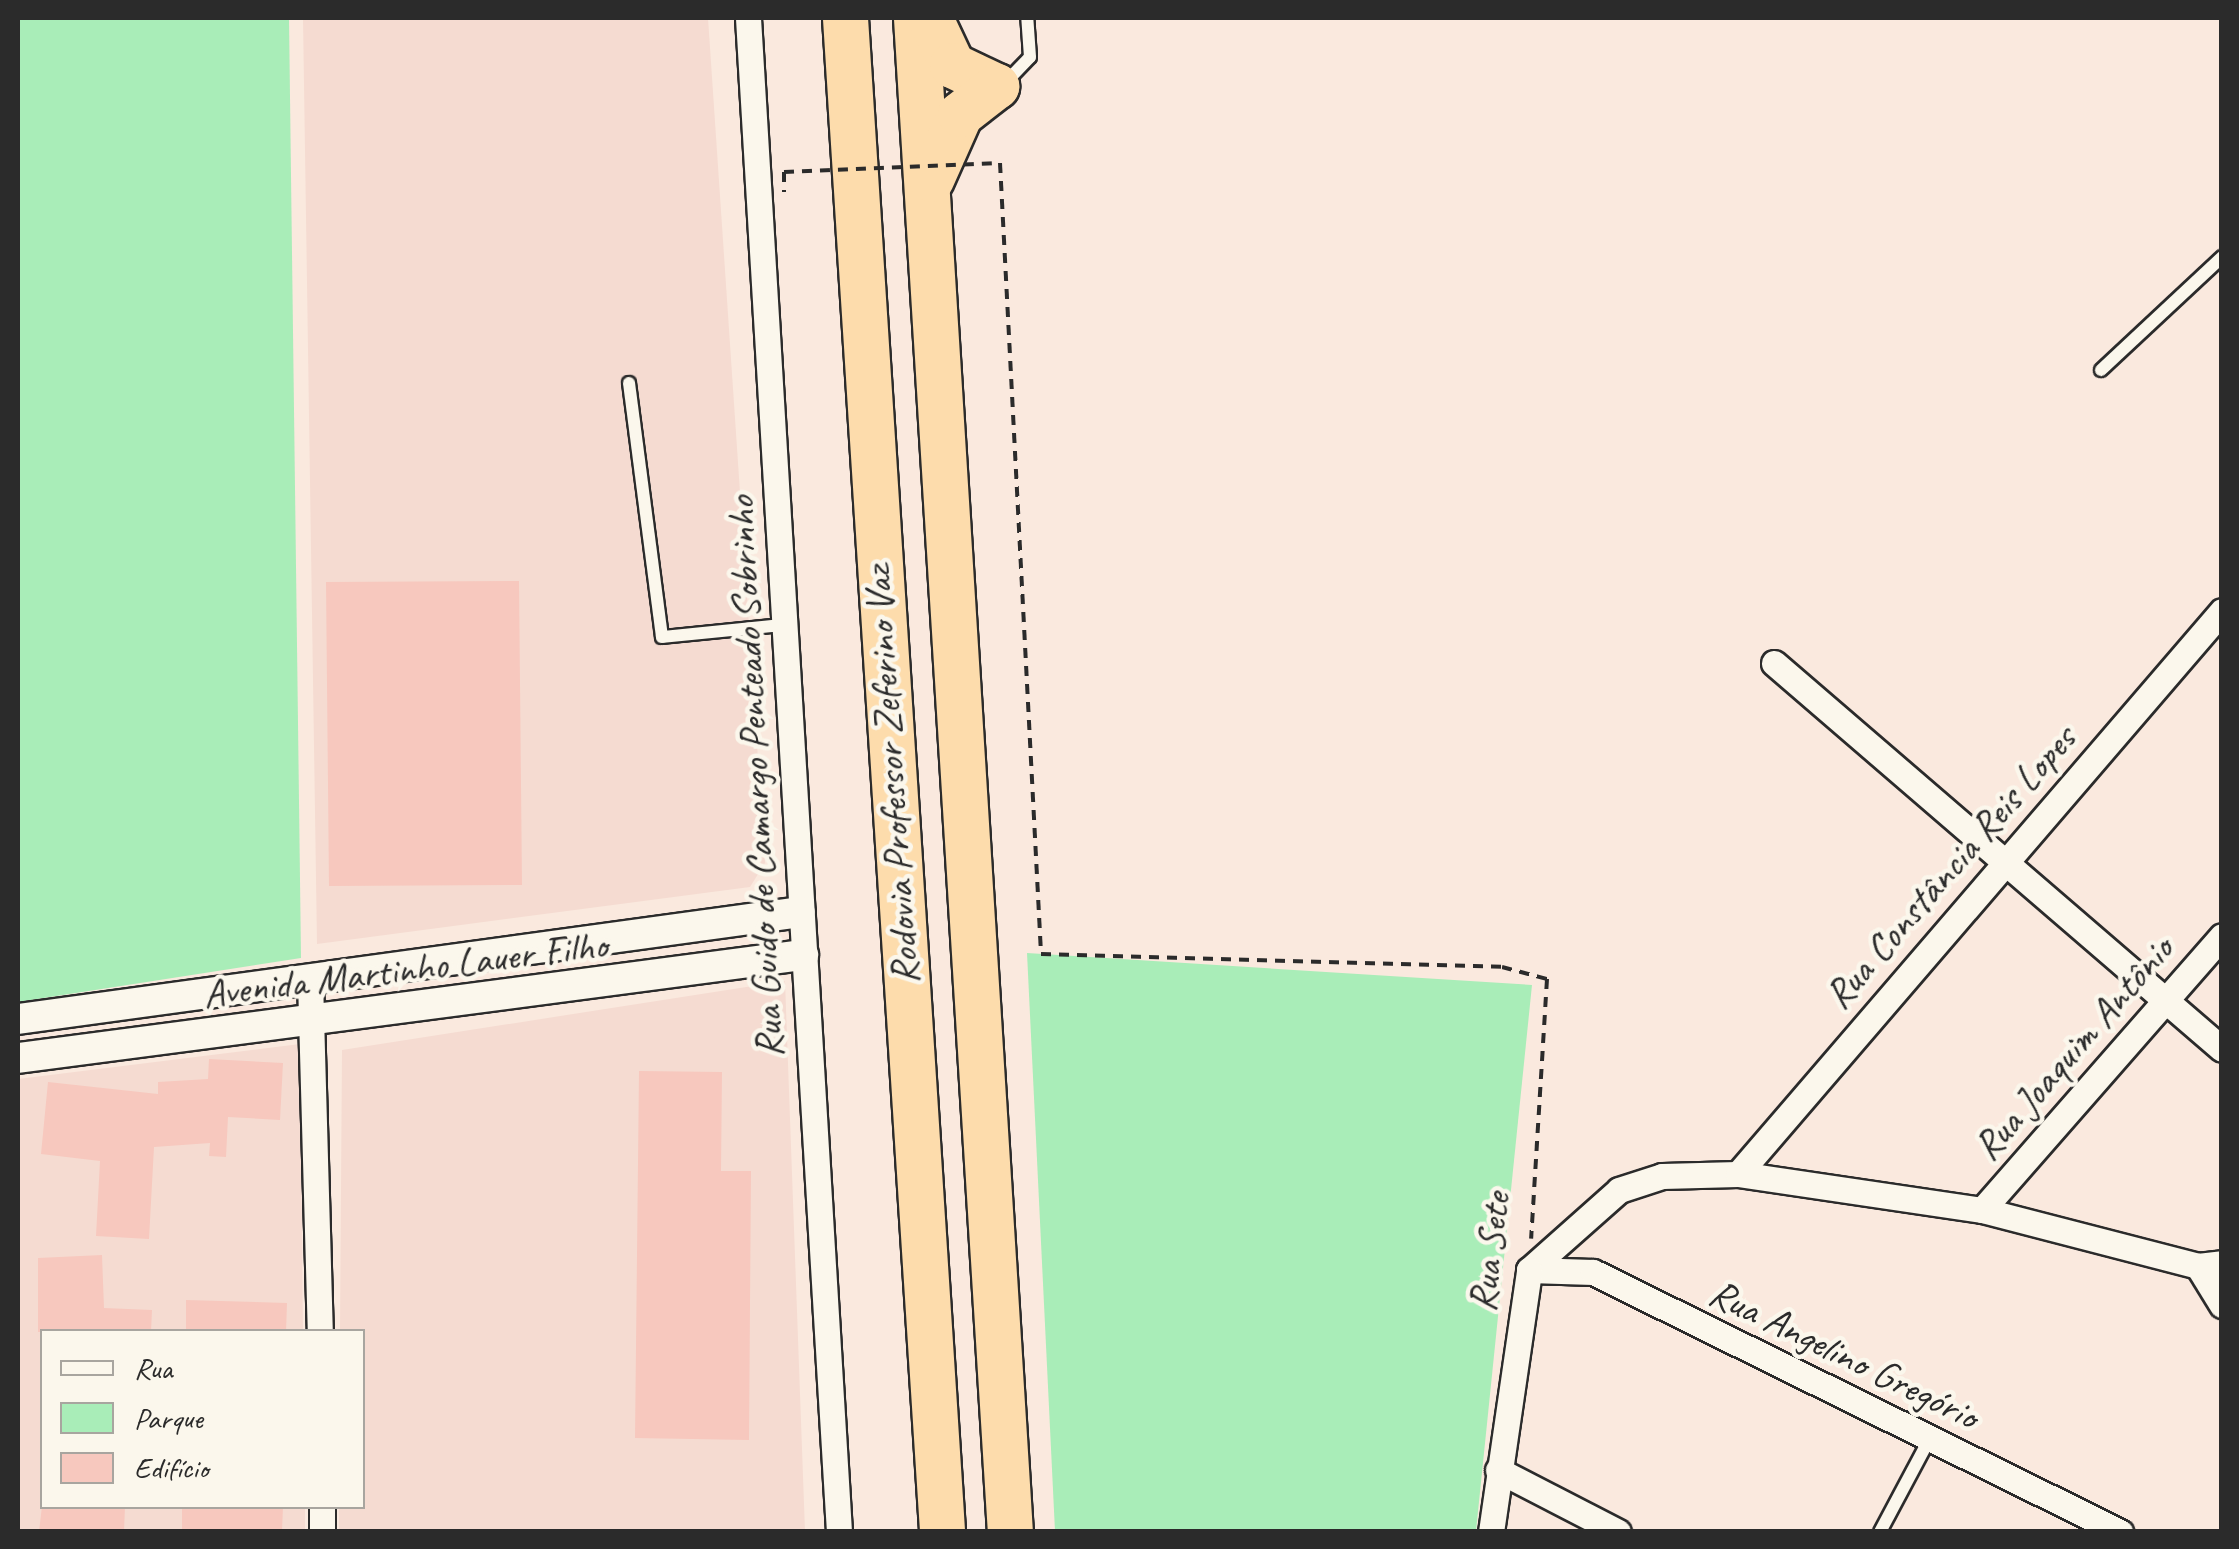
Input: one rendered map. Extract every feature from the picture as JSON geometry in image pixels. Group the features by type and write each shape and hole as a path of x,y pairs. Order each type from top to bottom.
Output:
{"highway":[{"path":"837,18 849,86"},
{"name":"Rodovia Professor Zeferino Vaz","path":"845,18 942,1532"},
{"name":"Rodovia Professor Zeferino Vaz","path":"916,18 968,793 1010,1532"},
{"path":"926,194 960,114 996,86 952,64 930,18"}],"street":[{"name":"Rua Guido de Camargo Penteado Sobrinho","path":"748,18 839,1532"},
{"name":"Rua Constância Reis Lopes","path":"1738,1174 2001,862 2222,611"},
{"path":"1774,663 2222,1049"},
{"name":"Avenida Martinho Lauer Filho","path":"18,1019 800,912"},
{"name":"Rua Joaquim Antônio","path":"1982,1210 2222,936"},
{"name":"Avenida Martinho Lauer Filho","path":"18,1058 316,1023 803,956"},
{"path":"310,980 316,1023 320,1329"},
{"path":"1530,1270 1620,1190 1662,1176 1738,1174 1982,1210 2210,1264 2220,1301"},
{"name":"Rua Angelino Gregório","path":"1530,1270 1592,1272 2120,1532"},
{"name":"Rua Sete","path":"1491,1532 1530,1270"},
{"path":"1498,1470 1618,1532"}],"lane":[{"path":"996,86 1022,74 1030,56 1027,18"},
{"path":"2101,370 2222,258"},
{"path":"629,383 662,637 783,625"},
{"path":"1880,1532 1930,1438"}],"path":[{"name":"Rua Sete","path":"784,172 1000,163 1041,954 1502,967 1548,979 1530,1270"}],"shaded area":[{"path":"303,18 708,18 765,863 750,887 317,944"},
{"path":"785,981 805,1531 339,1532 339,1509 365,1509 365,1329 340,1329 342,1050"},
{"path":"300,1044 303,1329 40,1329 40,1509 305,1509 305,1531 18,1531 18,1079"}],"green space":[{"path":"18,18 289,18 301,958 18,1002"},
{"path":"1027,953 1532,985 1476,1531 1055,1531"}],"building":[{"path":"519,581 522,885 329,886 326,582"},
{"path":"209,1059 283,1063 280,1120 228,1117 226,1157 209,1156 210,1143 154,1147 149,1239 96,1236 100,1161 41,1154 48,1082 158,1094 158,1082 208,1079"},
{"path":"639,1071 722,1072 721,1171 751,1171 749,1440 635,1438"},
{"path":"102,1255 104,1308 152,1310 151,1329 38,1332 38,1258"},
{"path":"186,1300 287,1303 286,1329 186,1329"},
{"path":"42,1509 125,1509 124,1532 39,1532"},
{"path":"182,1509 283,1509 282,1532 182,1532"}]}
